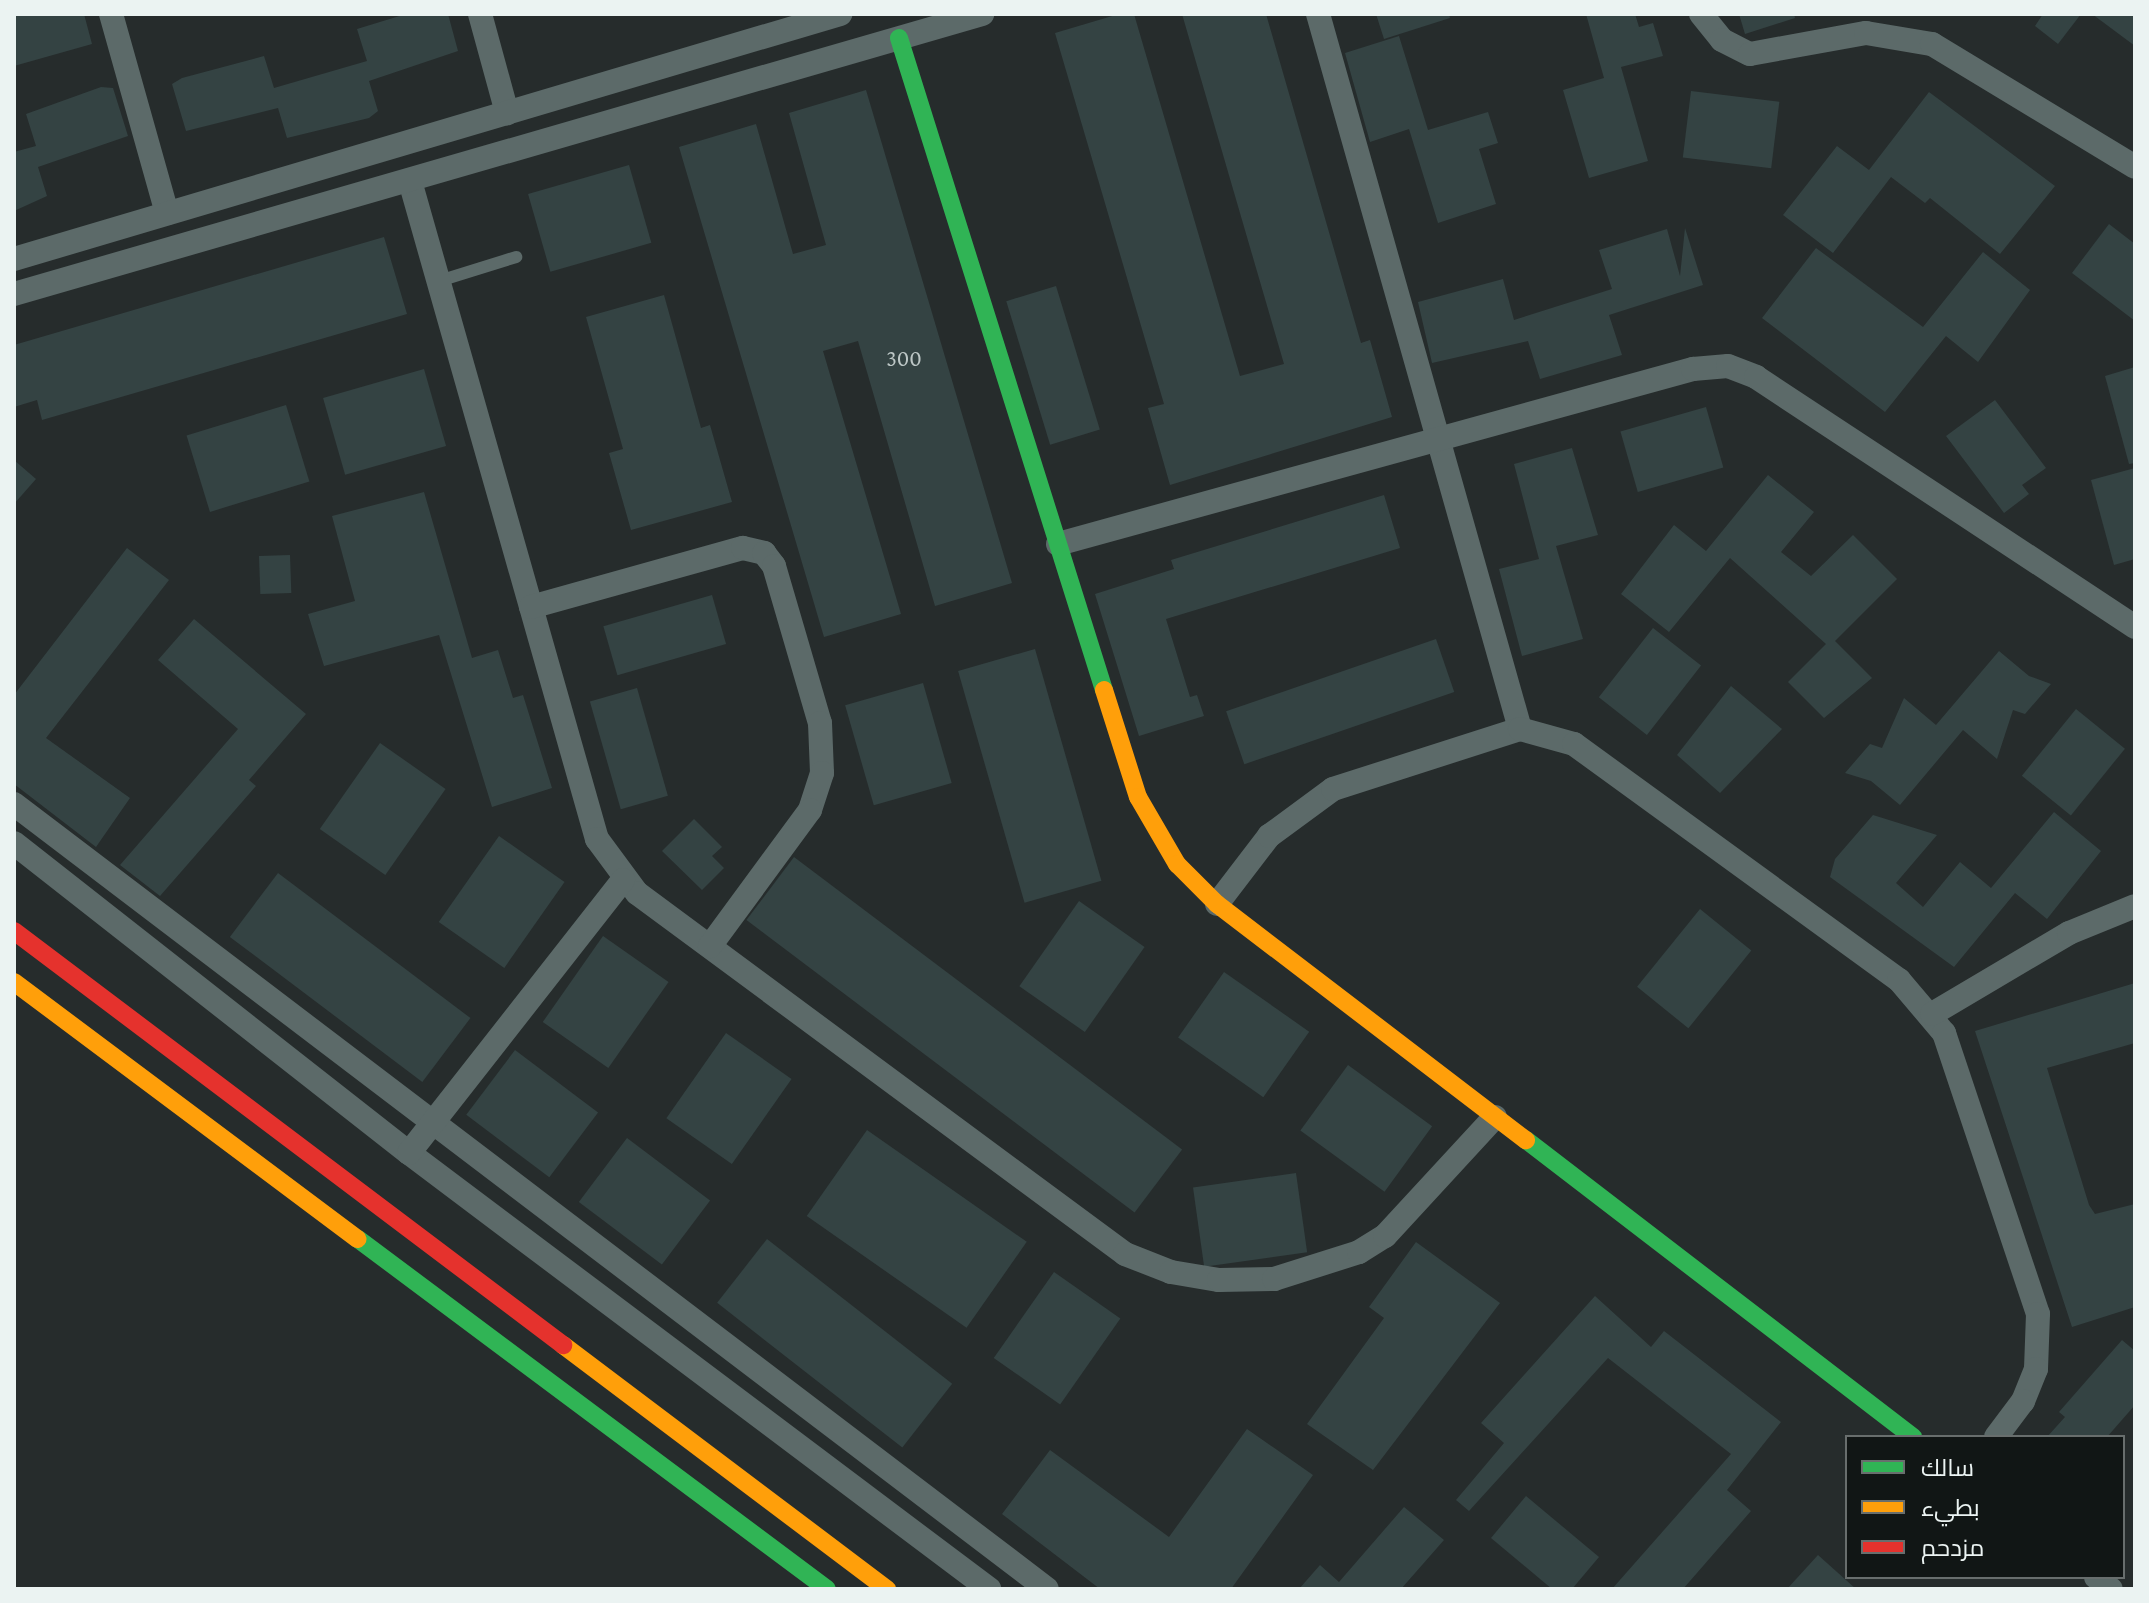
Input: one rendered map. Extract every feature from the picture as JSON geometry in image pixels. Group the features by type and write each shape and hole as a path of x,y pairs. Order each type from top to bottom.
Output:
{"main road":[{"path":"899,38 1148,820 1177,864 1217,904 1910,1435"},
{"path":"14,931 887,1589"},
{"path":"14,982 827,1589"}],"street":[{"path":"111,14 167,213"},
{"path":"480,14 507,113"},
{"path":"14,259 840,14"},
{"path":"14,294 982,14"},
{"path":"1318,14 1520,729"},
{"path":"1701,14 1722,40 1750,54 1866,33 1932,44 2135,167"},
{"path":"677,62 688,100"},
{"path":"410,181 597,839 623,880 1125,1254 1194,1277 1274,1279 1359,1252 1385,1236 1495,1117"},
{"path":"1058,544 1693,369 1728,366 1756,377 2135,627"},
{"path":"531,607 743,548 764,553 774,566 820,723 822,773 810,810 710,946"},
{"path":"1217,904 1249,856 1310,802 1357,779 1520,729 1574,744 1899,980 1932,1014 1953,1054 2038,1314 2036,1369 2023,1401 1998,1435"},
{"path":"14,804 1047,1589"},
{"path":"14,843 409,1153 989,1589"},
{"path":"409,1153 623,880"},
{"path":"1932,1014 2055,941 2135,906"}],"lane":[{"path":"439,281 516,257"}],"building":[{"path":"14,14 84,14 92,44 14,66"},
{"path":"406,14 448,14 458,51 369,81 378,111 369,118 287,138 278,108 186,131 172,84 182,78 264,56 274,88 367,61 357,29"},
{"path":"1119,14 1134,14 1240,376 1284,364 1182,14 1266,14 1361,343 1370,340 1392,417 1170,485 1148,408 1164,404 1055,33"},
{"path":"1376,14 1449,14 1450,18 1384,39"},
{"path":"1586,14 1635,14 1639,27 1653,23 1663,56 1621,67 1648,161 1589,178 1563,90 1604,78"},
{"path":"1739,14 1794,14 1795,18 1745,34"},
{"path":"2043,14 2081,14 2058,44 2035,26"},
{"path":"2092,14 2135,14 2135,46"},
{"path":"1399,36 1428,130 1488,112 1498,143 1479,149 1496,204 1438,223 1409,129 1370,142 1345,53"},
{"path":"101,87 113,88 128,136 38,167 47,196 14,211 14,152 36,146 26,114"},
{"path":"866,90 1012,583 935,606 858,341 823,351 901,614 824,637 679,147 756,124 793,254 826,245 789,113"},
{"path":"1691,91 1779,102 1771,168 1683,158"},
{"path":"1929,92 2055,186 2000,254 1930,198 1925,203 1891,177 1833,253 1783,215 1837,146 1869,170"},
{"path":"629,165 651,243 550,272 528,194"},
{"path":"2109,224 2135,244 2135,321 2072,273"},
{"path":"1685,228 1703,285 1609,315 1622,355 1540,379 1528,341 1432,363 1418,302 1503,279 1514,320 1612,289 1599,250 1667,229 1680,276"},
{"path":"384,237 407,314 42,420 37,400 14,407 14,345"},
{"path":"1816,248 1923,327 1983,252 2030,290 1978,362 1946,336 1885,412 1762,318"},
{"path":"1056,286 1100,429 1050,445 1006,301"},
{"path":"664,295 701,428 710,425 732,502 631,530 609,453 623,449 586,317"},
{"path":"2135,367 2135,463 2129,464 2105,376"},
{"path":"424,369 446,446 345,475 323,398"},
{"path":"1995,400 2046,468 2022,485 2029,494 2004,513 1946,436"},
{"path":"286,405 309,482 210,512 187,435"},
{"path":"1706,407 1723,468 1638,492 1620,432"},
{"path":"1572,448 1598,535 1556,546 1583,639 1522,656 1499,569 1539,559 1514,464"},
{"path":"14,460 36,479 14,504"},
{"path":"2135,468 2135,559 2114,565 2091,480"},
{"path":"1768,475 1814,512 1781,552 1811,576 1853,535 1897,579 1835,641 1872,678 1824,718 1788,682 1826,644 1730,558 1669,632 1621,594 1674,525 1706,551"},
{"path":"424,492 472,658 498,650 513,698 523,695 552,788 492,807 439,635 324,666 308,614 355,601 332,516"},
{"path":"1384,495 1400,548 1166,619 1190,697 1197,695 1204,716 1139,736 1095,594 1174,569 1171,560"},
{"path":"127,548 169,580 46,738 130,798 96,847 14,784 14,695"},
{"path":"290,555 291,593 260,594 259,556"},
{"path":"712,595 726,644 617,675 603,626"},
{"path":"194,619 306,714 249,780 256,786 160,896 120,865 238,729 158,660"},
{"path":"1653,628 1701,666 1647,735 1599,697"},
{"path":"1436,639 1454,692 1244,764 1226,711"},
{"path":"1035,649 1101,881 1025,903 958,671"},
{"path":"1999,651 2029,676 2051,684 2025,714 2013,710 1997,759 1963,730 1900,805 1871,781 1845,773 1870,744 1882,748 1904,698 1936,725"},
{"path":"923,683 952,783 874,805 845,705"},
{"path":"1731,686 1782,729 1720,793 1677,755"},
{"path":"637,688 668,796 621,809 590,702"},
{"path":"2076,709 2125,749 2071,815 2022,776"},
{"path":"380,743 446,789 385,875 320,829"},
{"path":"2054,812 2101,851 2047,919 2015,893 1954,967 1830,877 1835,859 1873,815 1937,835 1896,883 1923,907 1960,862 1991,888"},
{"path":"694,819 722,847 712,856 724,868 702,890 662,851"},
{"path":"499,836 565,882 504,968 439,922"},
{"path":"794,857 1182,1149 1135,1213 746,920"},
{"path":"278,873 470,1018 422,1082 230,937"},
{"path":"1079,901 1145,947 1085,1032 1019,986"},
{"path":"1700,909 1751,951 1688,1028 1637,987"},
{"path":"603,936 669,982 608,1068 543,1022"},
{"path":"1224,972 1309,1032 1263,1097 1178,1038"},
{"path":"2135,983 2135,1043 2047,1068 2089,1205 2095,1214 2135,1204 2135,1307 2072,1327 1975,1031"},
{"path":"726,1033 792,1079 732,1164 666,1118"},
{"path":"515,1050 598,1113 549,1177 466,1115"},
{"path":"1348,1065 1432,1126 1385,1192 1300,1131"},
{"path":"867,1130 1027,1242 967,1328 807,1216"},
{"path":"627,1138 710,1201 662,1264 579,1202"},
{"path":"1296,1173 1307,1252 1204,1267 1193,1187"},
{"path":"767,1239 952,1384 902,1448 717,1303"},
{"path":"1416,1242 1500,1303 1373,1470 1307,1424 1384,1318 1369,1307"},
{"path":"1054,1272 1120,1318 1060,1404 994,1358"},
{"path":"1595,1296 1651,1347 1664,1331 1781,1422 1727,1490 1751,1511 1683,1589 1612,1589 1731,1454 1608,1358 1469,1511 1456,1500 1504,1443 1481,1423"},
{"path":"2122,1340 2135,1351 2135,1405 2109,1435 2049,1435 2065,1417 2059,1412"},
{"path":"1247,1429 1313,1475 1231,1589 1100,1589 1002,1514 1050,1450 1169,1537"},
{"path":"1526,1496 1599,1557 1572,1589 1552,1589 1491,1538"},
{"path":"1404,1507 1444,1540 1401,1589 1299,1589 1320,1565 1339,1582"},
{"path":"1818,1555 1856,1589 1787,1589"}],"traffic: fast":[{"path":"899,38 1104,690"},
{"path":"1526,1140 1910,1435"},
{"path":"358,1239 827,1589"}],"traffic: slow":[{"path":"1104,690 1138,797 1177,864 1217,904 1526,1140"},
{"path":"14,982 358,1239"},
{"path":"563,1345 887,1589"}],"traffic: jam":[{"path":"14,931 563,1345"}]}
